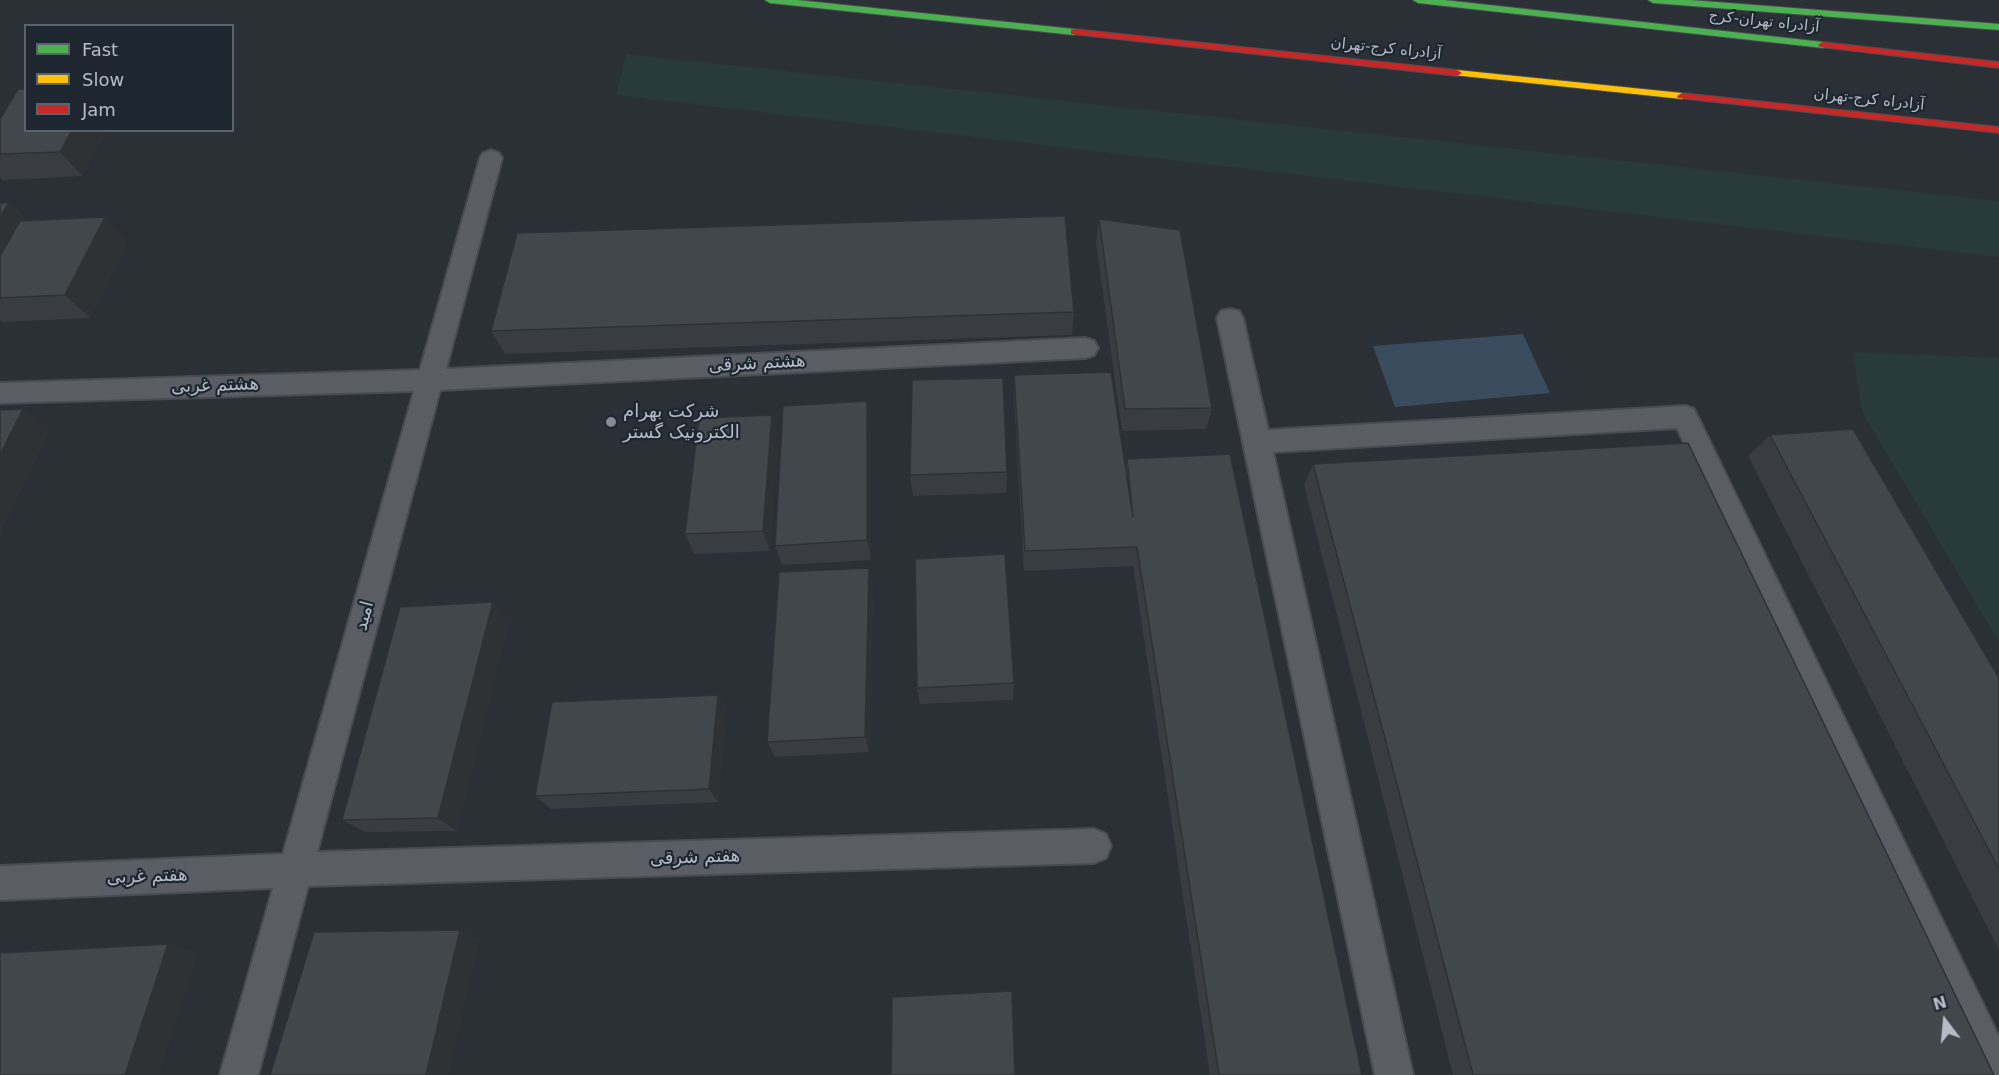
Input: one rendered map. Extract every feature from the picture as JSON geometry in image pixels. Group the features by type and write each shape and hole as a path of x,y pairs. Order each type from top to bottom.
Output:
{"main road":[{"name":"آزادراه کرج-تهران","path":"770,0 1999,130"},
{"name":"آزادراه تهران-کرج","path":"1418,0 1999,65"},
{"path":"1653,0 1999,27"}],"lane":[{"name":"امید","path":"239,1075 491,158"},
{"path":"1230,318 1394,1075"},
{"name":"هشتم شرقی","path":"430,380 1085,348"},
{"name":"هشتم غربی","path":"0,393 430,380"},
{"path":"1256,442 1684,417 1998,1075"},
{"name":"هفتم شرقی","path":"295,870 1094,846"},
{"name":"هفتم غربی","path":"0,883 295,870"}],"shaded area":[{"path":"626,54 1999,201 1999,257 616,95"},
{"path":"1853,352 1999,358 1999,642 1862,412"}],"water":[{"path":"1523,334 1550,393 1395,407 1373,346"}],"building":[{"path":"18,89 24,89 24,132 71,132 60,152 0,154 0,119"},
{"path":"0,203 9,203 0,217"},
{"path":"1065,216 1074,312 491,331 517,233"},
{"path":"105,217 65,295 0,298 0,256 20,221"},
{"path":"1099,219 1180,230 1212,408 1125,409"},
{"path":"1111,372 1133,517 1127,459 1230,454 1362,1075 1219,1075 1137,547 1025,551 1014,375"},
{"path":"1003,378 1007,472 910,475 912,380"},
{"path":"867,401 867,540 775,546 783,406"},
{"path":"23,409 0,455 0,410"},
{"path":"772,415 763,531 685,534 699,418"},
{"path":"1853,429 1999,678 1999,869 1770,435"},
{"path":"1688,443 1994,1075 1473,1075 1313,464"},
{"path":"1005,554 1014,683 917,688 915,559"},
{"path":"869,568 865,737 767,742 779,572"},
{"path":"493,602 438,818 342,820 400,607"},
{"path":"718,695 709,789 535,796 552,702"},
{"path":"460,930 426,1075 270,1075 314,932"},
{"path":"168,944 125,1075 0,1075 0,953"},
{"path":"1012,991 1015,1075 891,1075 892,997"}],"traffic: fast":[{"path":"770,0 1074,32"},
{"path":"1418,0 1823,45"},
{"path":"1653,0 1999,27"}],"traffic: slow":[{"path":"1457,73 1682,96"}],"traffic: jam":[{"path":"1074,32 1457,73"},
{"path":"1823,45 1999,65"},
{"path":"1682,96 1999,130"}],"place":[{"name":"شرکت بهرام الکترونیک گستر","path":"611,422"}]}
